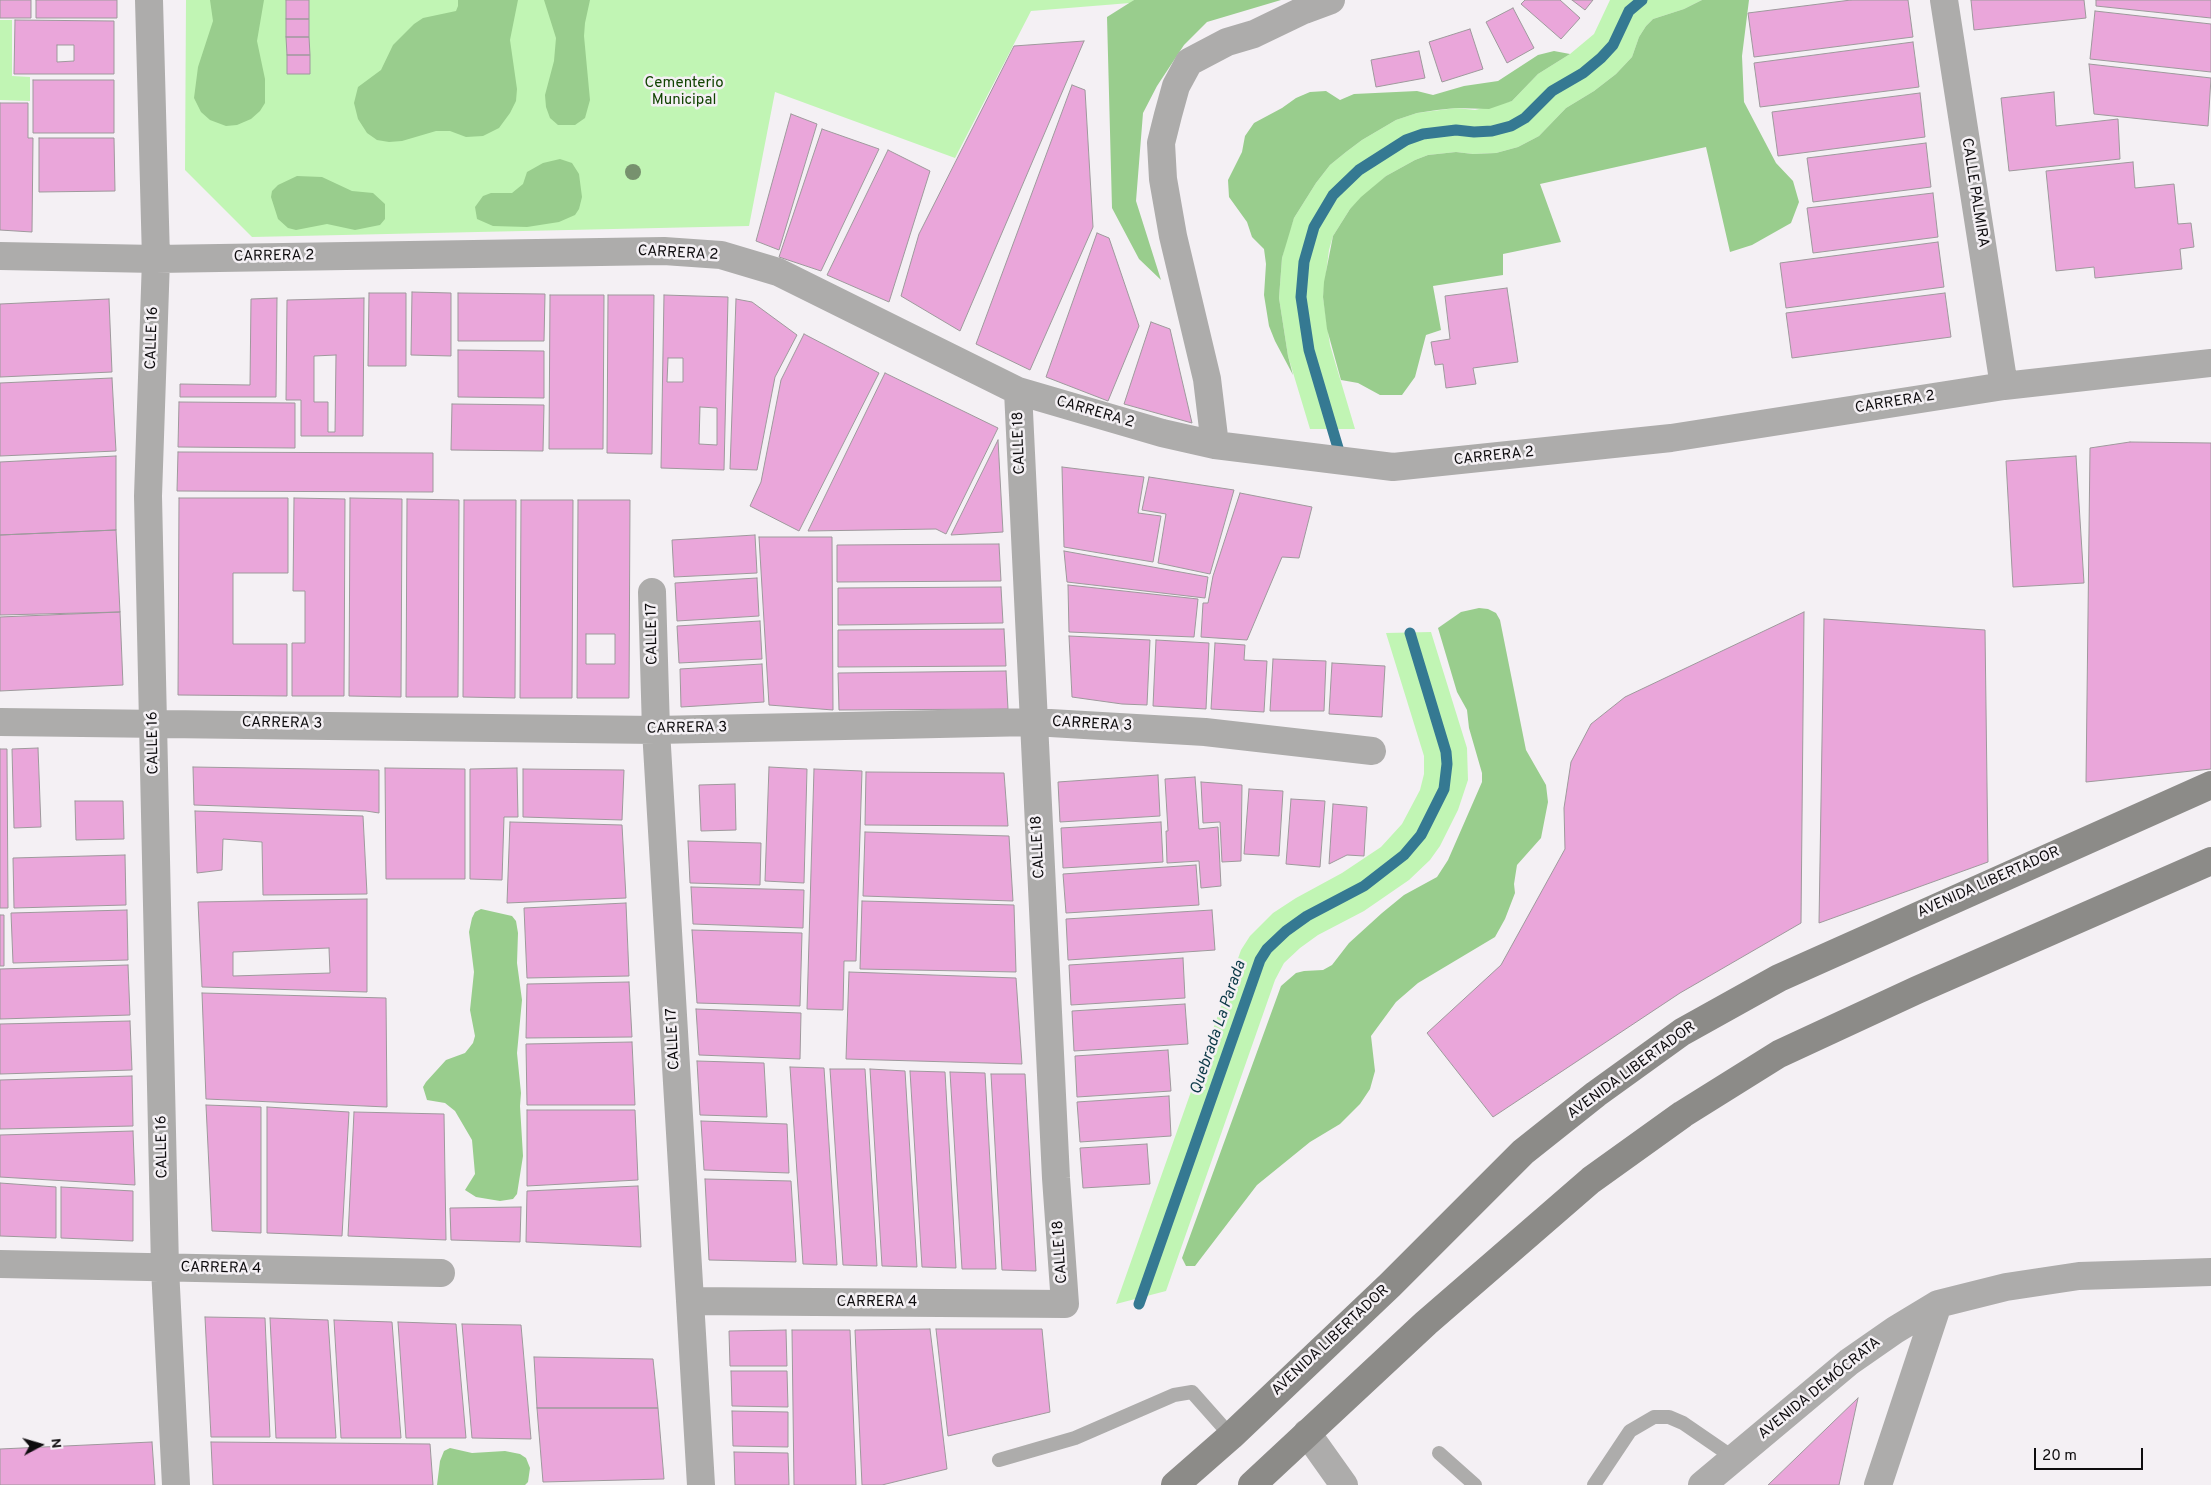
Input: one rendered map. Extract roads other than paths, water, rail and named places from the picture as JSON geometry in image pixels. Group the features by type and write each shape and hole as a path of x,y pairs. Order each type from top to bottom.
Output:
{"main road":[{"name":"AVENIDA LIBERTADOR","path":"1175,1485 1231,1436 1390,1285 1523,1152 1596,1094 1682,1032 1779,978 2211,785"},
{"path":"1252,1485 1426,1323 1584,1186 1683,1114 1779,1054 1917,990 2211,860"}],"street":[{"name":"CALLE 16","path":"150,0 156,259 148,496 165,1268 176,1485"},
{"path":"1214,445 1207,379 1173,236 1163,179 1161,143 1168,115 1176,86 1189,62 1228,42 1254,34 1304,10 1331,0"},
{"name":"CALLE PALMIRA","path":"1944,0 2004,386"},
{"name":"CARRERA 2","path":"0,256 156,259 664,250 721,255 778,272 1018,391 1162,433 1214,445 1394,467 1671,438 2004,386 2211,363"},
{"name":"CALLE 18","path":"1018,391 1032,722 1064,1304"},
{"name":"CALLE 17","path":"652,592 656,730 701,1485"},
{"name":"CARRERA 3","path":"0,722 153,722 656,730 1032,722 1205,732 1372,751"},
{"name":"CARRERA 4","path":"0,1264 441,1273"},
{"name":"AVENIDA DEMÓCRATA","path":"1702,1485 1848,1362 1938,1304 2006,1286 2079,1276 2211,1272"},
{"name":"CARRERA 4","path":"690,1301 1064,1304"},
{"path":"1878,1485 1938,1304"},
{"path":"1308,1433 1344,1485"}],"lane":[{"path":"999,1460 1075,1438 1174,1395 1192,1392 1231,1436"},
{"path":"1594,1485 1630,1431 1654,1417 1669,1417 1683,1423 1734,1458"},
{"path":"1439,1453 1475,1485"}],"waterway":[{"name":"Quebrada La Parada","path":"1341,458 1309,350 1301,297 1304,262 1314,227 1333,195 1359,170 1406,140 1423,134 1456,130 1492,131 1511,126 1525,118 1552,91 1583,73 1601,58 1613,45 1629,11 1642,0"},
{"name":"Quebrada La Parada","path":"1139,1304 1260,960 1267,949 1286,931 1307,916 1364,886 1404,855 1421,835 1444,789 1447,764 1446,752 1410,633"}],"park label":[{"name":"Cementerio Municipal","path":"684,92"}]}
